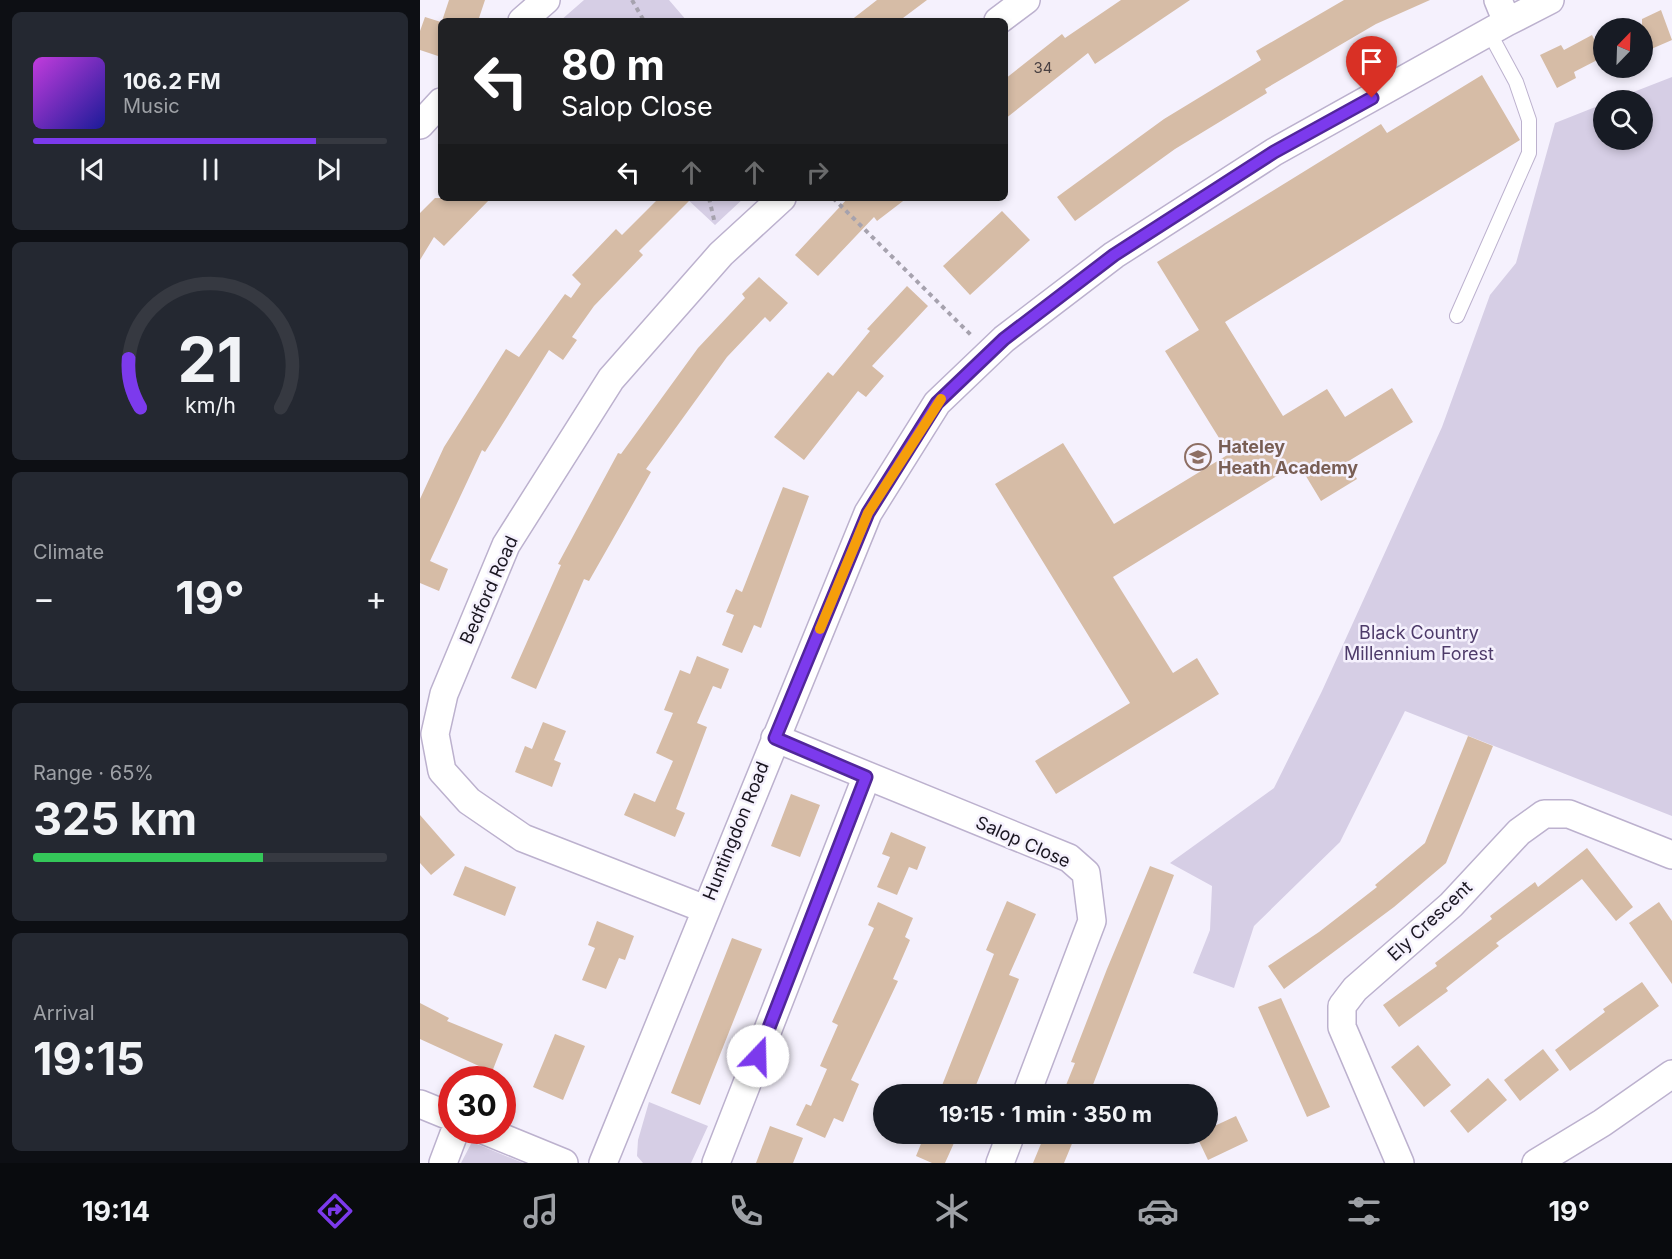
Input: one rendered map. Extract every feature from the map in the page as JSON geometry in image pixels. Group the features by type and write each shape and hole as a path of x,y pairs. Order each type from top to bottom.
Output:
{"street":[{"path":"525,18 546,0"},
{"path":"1002,18 1026,0"},
{"name":"Huntingdon Road","path":"603,1163 868,513 937,403 989,354 1114,255 1274,152 1498,18 1550,0"},
{"path":"420,125 438,105"},
{"name":"Bedford Road","path":"705,909 523,838 469,801 442,771 435,734 444,694 506,544 611,379 721,254 779,201"},
{"name":"Salop Close","path":"775,738 1069,858 1086,873 1092,921 1030,1084"},
{"path":"716,1163 866,777"},
{"name":"Ely Crescent","path":"1400,1163 1342,1027 1342,1006 1355,989 1451,906 1520,832 1544,814 1569,814 1672,855"},
{"path":"1536,1163 1602,1123 1672,1074"},
{"path":"420,1104 438,1111"},
{"path":"516,1143 564,1163"},
{"path":"443,1163 450,1144"},
{"path":"1000,1163 1007,1144"}],"lane":[{"path":"1457,316 1529,153 1529,120 1498,18"}],"path":[{"path":"632,0 642,18"},
{"path":"836,201 989,354"}],"green space":[{"path":"584,0 669,0 684,18 563,18"},
{"name":"Black Country Millennium Forest","path":"1672,77 1672,816 1405,711 1340,842 1254,926 1234,988 1193,973 1210,930 1212,886 1170,863 1274,788 1322,691 1442,427 1490,295 1516,263 1555,123 1593,108 1593,150 1653,150 1653,90 1639,90"},
{"path":"689,201 741,201 715,225"},
{"path":"649,1102 708,1126 691,1163 643,1163 637,1156 638,1140"},
{"path":"471,1144 477,1144 523,1163 461,1163"}],"building":[{"path":"449,0 485,0 479,18 443,18"},
{"path":"877,0 927,0 903,18 854,18"},
{"path":"1121,0 1190,0 1095,64 1088,53 1008,117 1008,77 1062,34 1065,38"},
{"path":"1344,0 1430,0 1376,24 1265,89 1267,93 1175,149 1075,221 1057,197 1164,119 1261,60 1256,51"},
{"path":"1661,10 1672,40 1653,48 1653,18 1644,18"},
{"path":"425,17 438,21 438,56 420,50 420,31"},
{"path":"1592,35 1593,37 1593,62 1574,72 1576,78 1557,88 1540,55 1561,45 1564,50"},
{"path":"1482,75 1520,140 1225,322 1283,416 1327,389 1345,417 1392,388 1413,422 1347,462 1357,479 1321,501 1298,463 1113,577 1173,673 1197,658 1219,694 1056,794 1035,761 1130,703 995,484 1063,443 1114,524 1229,454 1165,351 1199,330 1157,262 1381,124 1387,133"},
{"path":"435,198 438,198 438,201 488,201 444,246 434,237 420,260 420,213"},
{"path":"656,201 689,201 639,251 643,255 594,306 572,337 577,340 563,360 549,350 485,452 482,450 430,561 448,569 439,591 420,583 420,499 444,447 506,349 519,357 565,294 571,298 581,284 572,275 616,229 622,235"},
{"path":"845,201 903,201 877,221 874,217 818,276 795,255"},
{"path":"1002,211 1030,240 970,295 943,266"},
{"path":"759,277 788,303 770,322 765,317 727,357 646,469 651,472 589,581 584,579 536,689 511,678 561,565 558,564 618,453 621,454 698,348 745,298 742,294"},
{"path":"907,286 928,306 872,366 884,376 866,397 858,391 804,460 774,437 828,372 833,376 870,331 867,329"},
{"path":"783,487 809,496 761,628 754,625 742,653 722,645 734,615 726,612 736,589 742,592"},
{"path":"697,656 729,669 721,689 713,686 697,723 707,727 676,809 685,813 675,837 624,815 634,793 655,802 673,761 656,753 673,713 664,710 680,670 690,674"},
{"path":"543,722 566,731 554,760 561,763 552,787 515,772 525,746 532,749"},
{"path":"1468,736 1493,746 1446,863 1394,907 1284,989 1268,966 1319,932 1377,887 1375,885 1425,843"},
{"path":"791,794 820,805 800,857 771,846"},
{"path":"420,815 455,855 431,875 420,863"},
{"path":"891,832 926,847 917,870 909,867 897,895 877,887 890,857 882,854"},
{"path":"1587,848 1633,907 1616,921 1582,879 1496,943 1499,946 1446,988 1448,991 1399,1027 1383,1005 1437,966 1435,963 1492,919 1490,916 1535,882 1538,887"},
{"path":"465,866 516,887 505,916 453,895"},
{"path":"1150,866 1174,875 1093,1084 1066,1084 1075,1063 1071,1062"},
{"path":"1007,901 1036,914 1009,975 1019,979 976,1084 943,1084 994,954 986,950"},
{"path":"878,902 913,918 905,937 910,940 893,979 898,981 851,1080 859,1084 843,1122 834,1118 825,1138 796,1125 806,1104 811,1106 827,1069 820,1066 838,1025 832,1022 874,928 868,925"},
{"path":"1659,902 1672,921 1672,984 1629,923"},
{"path":"597,921 634,936 625,960 619,958 606,989 582,980 595,948 588,945"},
{"path":"732,938 762,949 700,1105 671,1093"},
{"path":"1642,982 1659,1006 1570,1071 1555,1050 1605,1012 1603,1009"},
{"path":"1281,998 1330,1107 1307,1117 1258,1007"},
{"path":"420,1003 449,1018 447,1021 503,1044 494,1066 479,1066 420,1039"},
{"path":"555,1034 585,1046 563,1100 533,1087"},
{"path":"1418,1045 1451,1085 1424,1107 1391,1067"},
{"path":"1543,1049 1559,1070 1520,1101 1504,1080"},
{"path":"1488,1078 1507,1100 1468,1133 1450,1111"},
{"path":"1236,1116 1248,1141 1208,1160 1200,1144 1218,1144 1218,1124"},
{"path":"770,1126 803,1138 793,1163 756,1163"},
{"path":"921,1144 954,1144 945,1163 932,1163 916,1156"},
{"path":"1041,1144 1072,1144 1064,1163 1033,1163"}],"slow traffic":[{"path":"820,629 868,513 941,399"}],"place":[{"name":"Hateley Heath Academy","path":"1198,457"}],"route":[{"path":"758,1056 866,777 775,738 868,513 937,403 1004,339 1114,255 1274,152 1372,98"}]}
